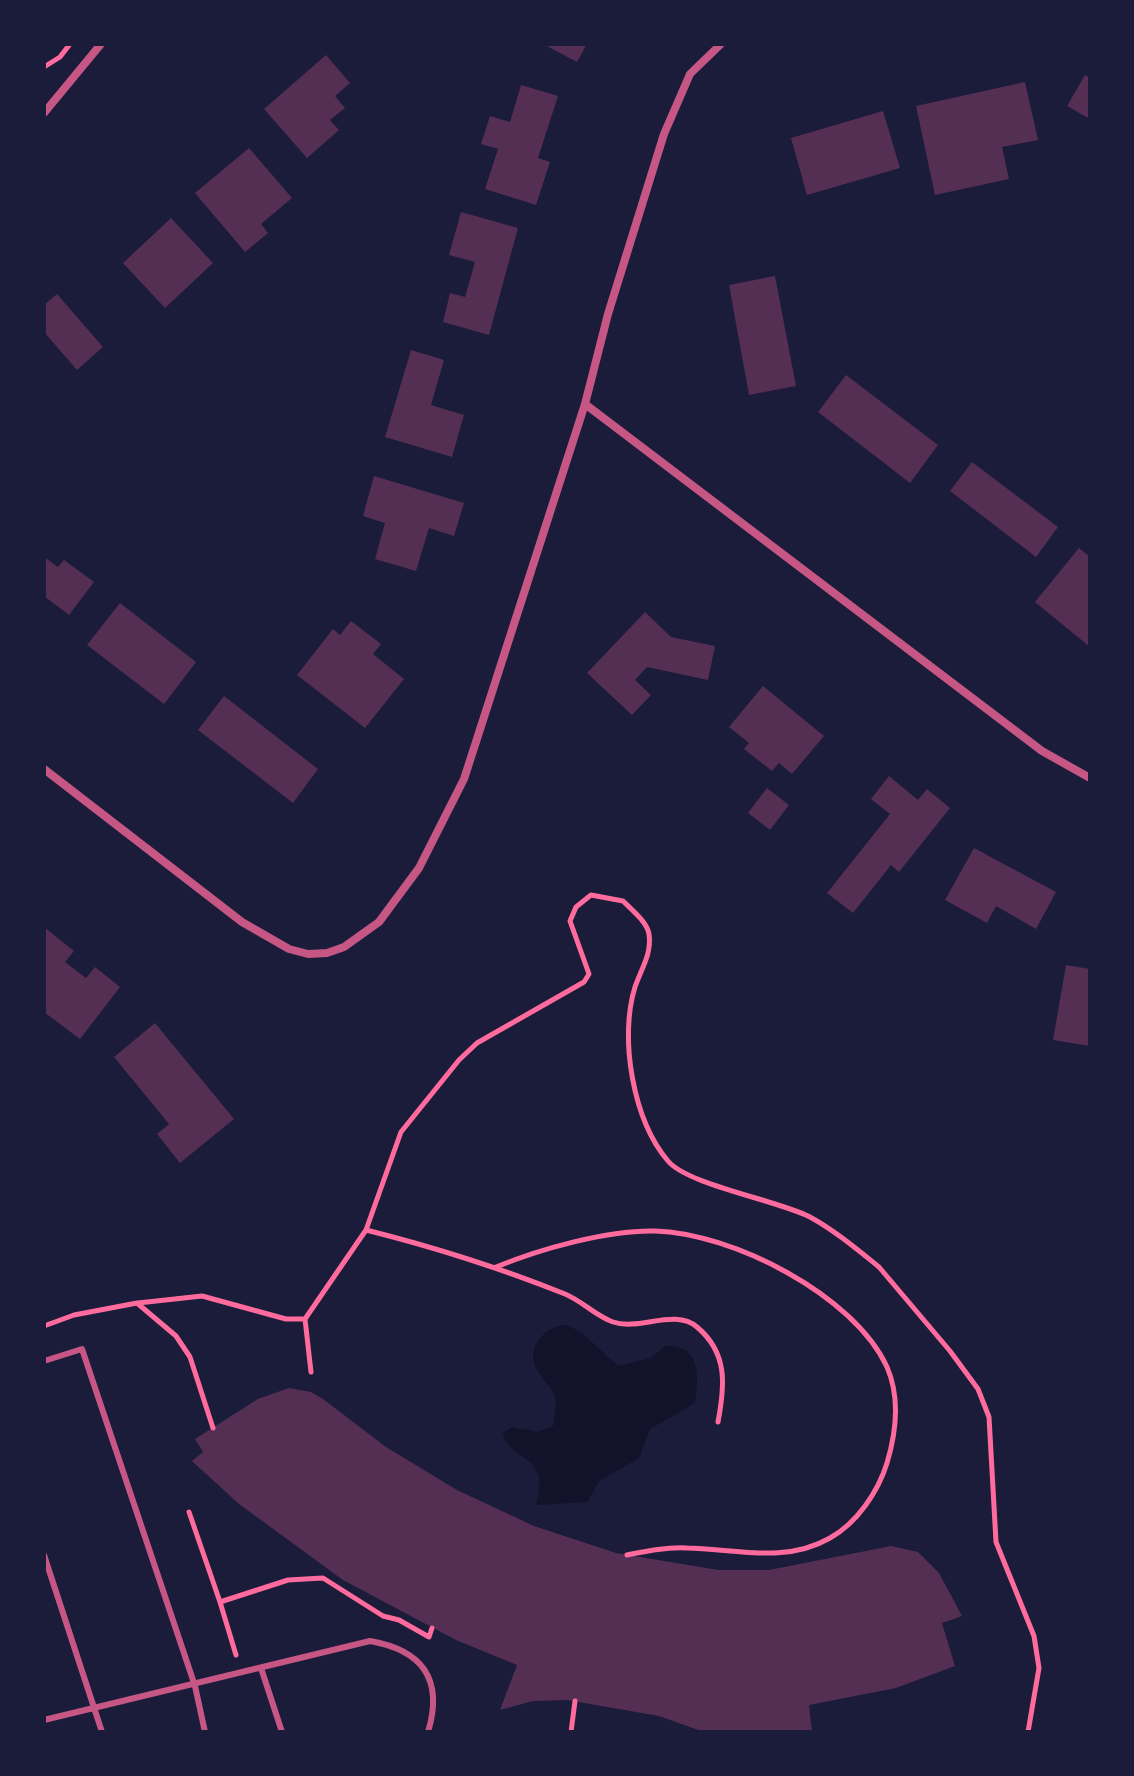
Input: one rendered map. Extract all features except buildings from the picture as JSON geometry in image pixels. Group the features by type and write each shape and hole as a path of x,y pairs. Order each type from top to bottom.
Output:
{"street":[{"path":"44,113 101,44"},
{"path":"44,769 242,922 289,949 308,954 344,947 379,922 419,868 443,825 482,730 585,404 608,314 664,134 690,74 721,44"},
{"path":"585,404 1042,751 1090,778"}],"lane":[{"path":"44,1361 82,1349 195,1686 205,1732"},
{"path":"44,1555 102,1732"},
{"path":"44,1720 195,1686 370,1641 399,1646 418,1661 430,1678 434,1695 428,1732"},
{"path":"261,1668 282,1732"}],"path":[{"path":"44,67 60,57 70,44"},
{"path":"311,1372 305,1319 366,1230 401,1132 459,1060 477,1043 584,982 589,974 570,921 576,907 591,895 623,901 649,931 649,949 635,987 627,1028 630,1060 646,1130 658,1148 671,1165 693,1176 810,1217 860,1252 879,1267 978,1389 989,1417 996,1542 1034,1636 1039,1668 1028,1732"},
{"path":"366,1230 496,1267 572,1297 613,1322 632,1325 676,1319 693,1323 718,1352 723,1369 724,1387 718,1422"},
{"path":"496,1267 527,1254 614,1236 655,1231 698,1238 775,1265 807,1286 835,1306 864,1335 887,1368 895,1400 894,1438 883,1478 867,1504 831,1537 802,1550 766,1554 660,1548 627,1555"},
{"path":"44,1326 74,1315 137,1303 202,1296 286,1319 305,1319"},
{"path":"137,1303 176,1336 190,1357 213,1428"},
{"path":"189,1512 242,1674"},
{"path":"220,1602 288,1580 323,1578 383,1616 399,1620 429,1637 432,1628"},
{"path":"571,1732 575,1701"}],"shaded area":[{"path":"567,1325 582,1333 618,1366 651,1358 665,1346 685,1350 691,1356 697,1373 695,1403 650,1429 639,1458 599,1481 587,1502 536,1505 538,1474 534,1466 507,1443 503,1433 512,1427 538,1432 553,1426 555,1398 536,1368 533,1352 545,1333"}]}
